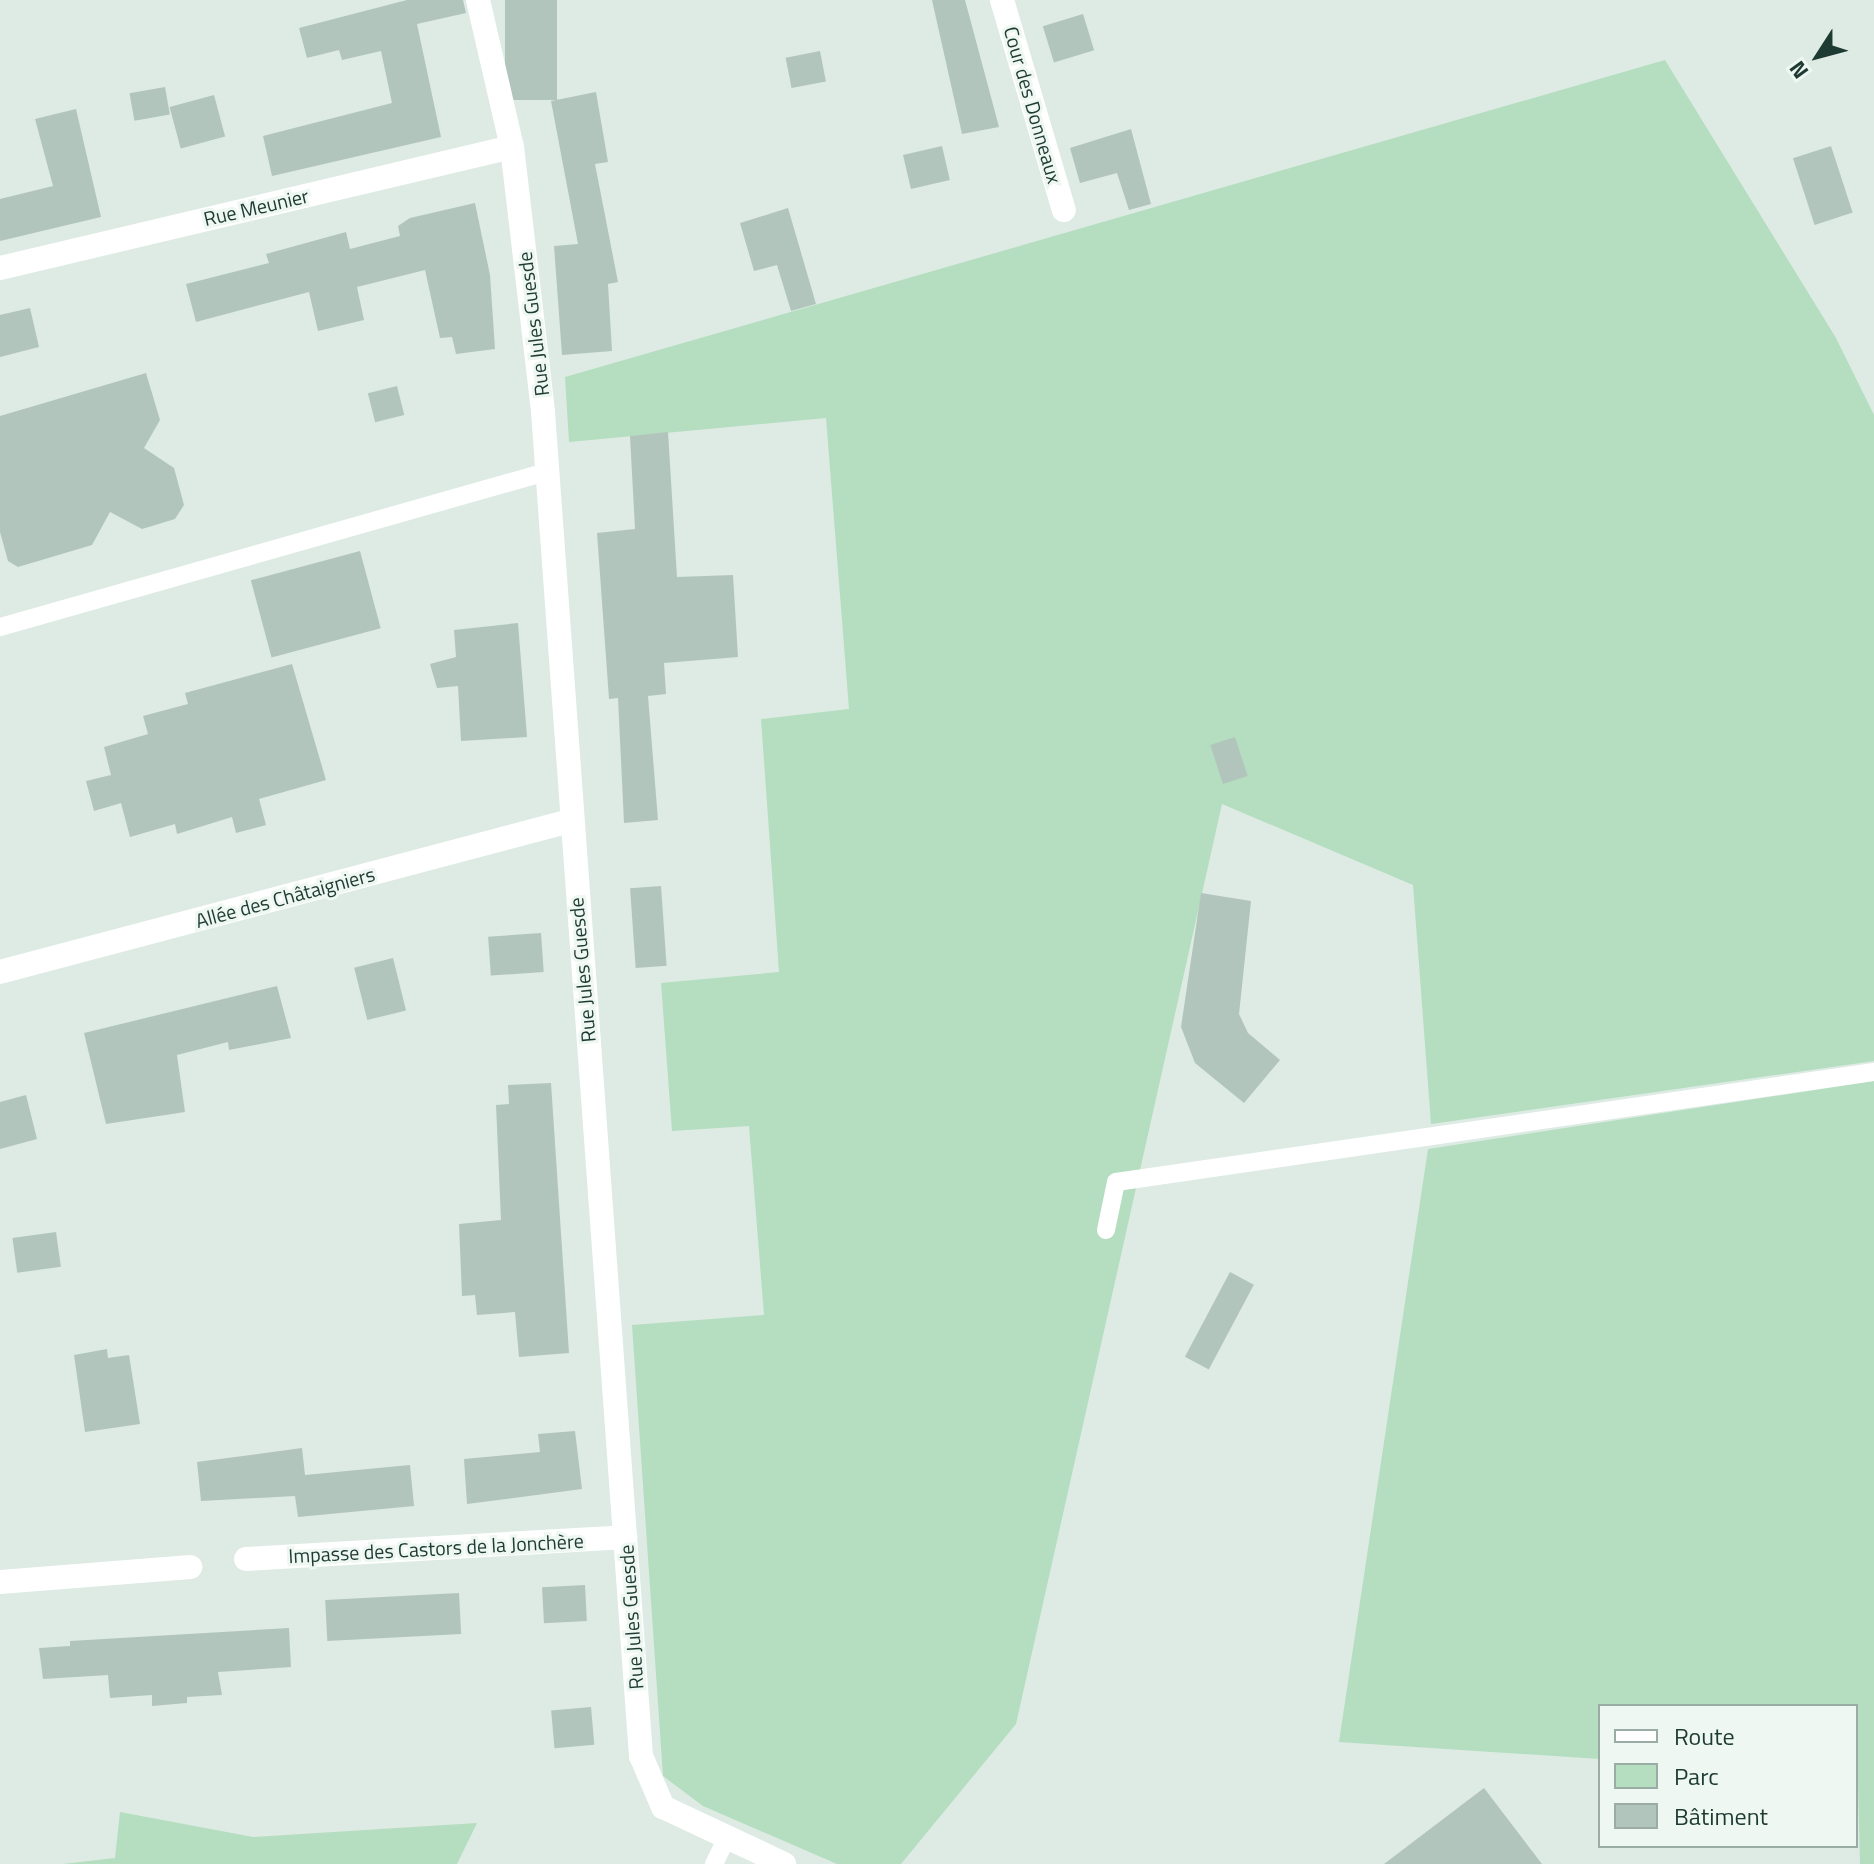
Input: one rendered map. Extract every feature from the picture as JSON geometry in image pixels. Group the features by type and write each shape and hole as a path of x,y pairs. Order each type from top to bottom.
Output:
{"street":[{"name":"Rue Jules Guesde","path":"478,0 512,147 546,472 641,1756 663,1807 784,1864"},
{"name":"Cour des Donneaux","path":"1002,0 1064,210"},
{"name":"Rue Meunier","path":"0,268 512,147"},
{"name":"Allée des Châtaigniers","path":"0,972 570,821"},
{"name":"Impasse des Castors de la Jonchère","path":"246,1559 625,1537"},
{"path":"0,1582 190,1567"}],"lane":[{"path":"0,627 546,472"},
{"path":"1106,1230 1116,1182 1874,1072"},
{"path":"714,1864 726,1839"}],"green space":[{"path":"1665,60 1836,338 1874,415 1874,1061 1431,1124 1413,885 1222,804 1016,1724 901,1864 837,1864 703,1806 663,1776 632,1325 764,1315 749,1126 672,1131 661,983 779,972 761,719 849,709 826,418 569,442 565,377"},
{"path":"1874,1081 1874,1864 1860,1864 1858,1704 1598,1704 1598,1759 1339,1742 1428,1149"},
{"path":"120,1812 253,1837 477,1823 457,1864 63,1864 115,1858"}],"building":[{"path":"407,0 463,0 466,13 417,24 441,137 272,176 263,136 392,103 381,51 342,60 339,50 307,58 299,28"},
{"path":"505,0 557,0 557,100 505,100"},
{"path":"932,0 965,0 999,127 962,134"},
{"path":"1083,14 1094,50 1054,63 1043,26"},
{"path":"820,51 826,81 792,88 786,58"},
{"path":"165,87 170,115 134,121 130,93"},
{"path":"596,92 608,162 595,164 618,282 608,284 612,351 562,355 554,246 578,244 551,101"},
{"path":"214,95 225,137 181,148 170,107"},
{"path":"76,109 101,217 0,241 0,199 53,186 35,119"},
{"path":"1131,129 1151,204 1129,210 1117,173 1080,183 1070,148"},
{"path":"942,146 950,180 911,189 903,155"},
{"path":"1831,146 1853,213 1815,225 1793,158"},
{"path":"475,203 490,275 495,349 456,354 452,337 440,338 425,270 357,287 364,320 318,331 309,292 196,322 186,284 269,263 266,254 346,232 350,249 400,236 398,226 410,218"},
{"path":"788,208 816,304 791,311 777,265 754,271 740,223"},
{"path":"30,308 39,347 0,357 0,315"},
{"path":"146,373 160,420 144,448 174,468 184,505 175,519 142,529 110,512 92,545 18,567 8,561 0,532 0,416"},
{"path":"397,386 404,415 375,422 368,393"},
{"path":"668,432 677,577 733,575 738,657 664,663 666,694 648,696 658,820 624,823 618,698 609,699 597,533 635,529 630,436"},
{"path":"360,551 381,628 272,658 251,580"},
{"path":"518,623 527,737 461,741 458,686 437,688 430,664 456,657 454,630"},
{"path":"292,664 326,780 259,799 266,825 236,833 232,817 177,834 175,824 130,837 121,803 94,811 86,781 111,775 104,747 148,734 143,716 188,704 185,693"},
{"path":"1235,737 1248,776 1223,784 1210,745"},
{"path":"661,886 667,966 636,968 630,888"},
{"path":"1201,893 1251,901 1239,1014 1248,1033 1280,1060 1244,1103 1195,1063 1181,1027"},
{"path":"541,933 544,972 491,976 488,937"},
{"path":"393,958 406,1010 367,1020 354,968"},
{"path":"277,986 291,1038 229,1050 228,1042 177,1055 185,1112 106,1124 84,1033"},
{"path":"551,1083 569,1353 519,1357 515,1312 477,1315 475,1295 462,1296 459,1224 501,1220 496,1105 509,1104 508,1085"},
{"path":"26,1095 37,1139 0,1149 0,1102"},
{"path":"56,1232 61,1267 17,1273 12,1238"},
{"path":"1230,1272 1254,1285 1209,1369 1185,1357"},
{"path":"107,1349 108,1358 129,1355 140,1424 85,1432 74,1355"},
{"path":"575,1431 582,1489 467,1504 464,1459 540,1452 538,1434"},
{"path":"302,1448 305,1475 410,1465 414,1506 298,1517 295,1496 201,1501 197,1462"},
{"path":"585,1585 587,1621 544,1623 542,1587"},
{"path":"459,1593 461,1634 327,1641 325,1600"},
{"path":"289,1628 291,1667 218,1672 222,1695 187,1697 187,1703 152,1706 152,1695 110,1698 108,1675 43,1679 39,1648 70,1646 70,1641"},
{"path":"591,1707 594,1745 554,1748 551,1710"},
{"path":"1484,1788 1542,1864 1384,1864"}]}
